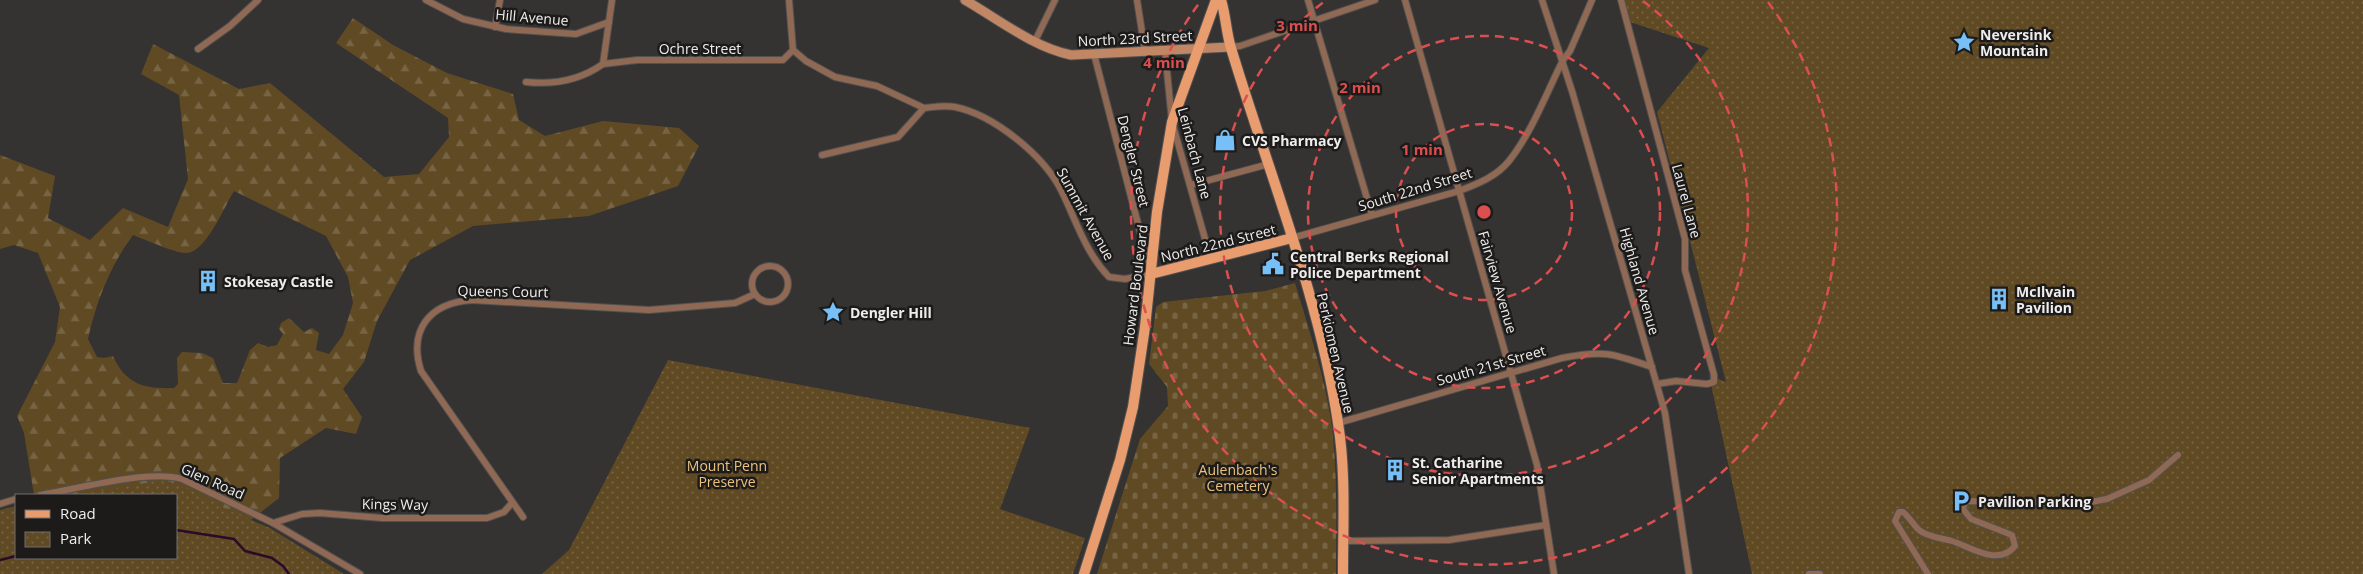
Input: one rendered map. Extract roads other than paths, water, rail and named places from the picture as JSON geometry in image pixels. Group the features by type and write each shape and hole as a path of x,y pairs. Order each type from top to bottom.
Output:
{"main road":[{"name":"North 23rd Street","path":"965,0 1058,52 1071,55 1230,47"},
{"name":"Howard Boulevard","path":"1084,574 1126,437 1143,342 1158,212 1172,122 1216,0"},
{"name":"Perkiomen Avenue","path":"1221,0 1230,47 1269,164 1317,326 1338,423 1342,476 1343,574"},
{"name":"North 22nd Street","path":"1151,274 1292,238"}],"street":[{"path":"198,49 230,26 258,0"},
{"name":"Hill Avenue","path":"426,0 463,19 495,27 569,34 589,31 609,22"},
{"path":"495,27 500,0"},
{"path":"526,82 539,84 572,80 582,77 603,64 612,0"},
{"path":"789,0 793,50 806,61 835,77 882,88 924,108 898,137 822,155"},
{"path":"1035,40 1055,0"},
{"path":"1137,0 1145,51"},
{"path":"1308,0 1372,215"},
{"path":"1230,47 1240,46 1375,0"},
{"name":"Fairview Avenue","path":"1405,0 1537,465 1554,574"},
{"name":"Highland Avenue","path":"1542,0 1563,60 1665,413 1689,574"},
{"name":"South 22nd Street","path":"1292,238 1460,191 1490,177 1508,162 1530,128 1563,60 1570,51 1592,0"},
{"name":"Laurel Lane","path":"1621,0 1685,239 1685,270 1714,376 1714,382 1706,384 1676,381 1657,384"},
{"name":"Ochre Street","path":"603,64 638,60 783,60 793,50"},
{"name":"Leinbach Lane","path":"1164,51 1172,122 1211,260"},
{"name":"Dengler Street","path":"1094,54 1151,274"},
{"name":"Summit Avenue","path":"924,108 954,107 990,123 1011,136 1030,151 1051,174 1089,251 1106,274 1125,278 1151,274"},
{"path":"1191,185 1269,164"},
{"path":"767,266 778,268 783,272 788,288 781,298 771,302 760,298 756,294 752,283 757,272 767,266"},
{"name":"Queens Court","path":"523,517 421,370 417,356 417,343 426,320 434,311 447,303 472,300 657,309 735,302 756,294"},
{"name":"South 21st Street","path":"1338,423 1562,358 1594,352 1618,355 1652,367"},
{"path":"1928,574 1894,521 1899,512 1903,512 1919,530 1929,535 1965,546 1978,553 1998,554 2007,552 2014,546 2012,535 1971,519 1963,509 1965,501 2061,503 2097,501 2131,490 2149,480 2178,455"},
{"name":"Glen Road","path":"46,494 149,476 171,476 182,479 273,523 360,574"},
{"path":"0,504 15,499"},
{"name":"Kings Way","path":"273,523 302,514 320,513 382,518 486,518 504,512 512,503"},
{"path":"1343,541 1449,540 1546,525"},
{"path":"1809,574 1820,574"}],"waterway":[{"path":"178,530 234,539 245,551 272,558 283,566 289,574"},
{"path":"0,560 15,556"}],"place":[{"name":"Neversink Mountain","path":"1964,42"},
{"name":"CVS Pharmacy","path":"1225,140"},
{"name":"Central Berks Regional Police Department","path":"1273,264"},
{"name":"Stokesay Castle","path":"208,281"},
{"name":"McIlvain Pavilion","path":"1999,299"},
{"name":"Dengler Hill","path":"833,312"},
{"name":"St. Catharine Senior Apartments","path":"1395,470"},
{"name":"Pavilion Parking","path":"1961,501"}],"park label":[{"name":"Mount Penn Preserve","path":"727,474"},
{"name":"Aulenbach's Cemetery","path":"1238,478"}]}
